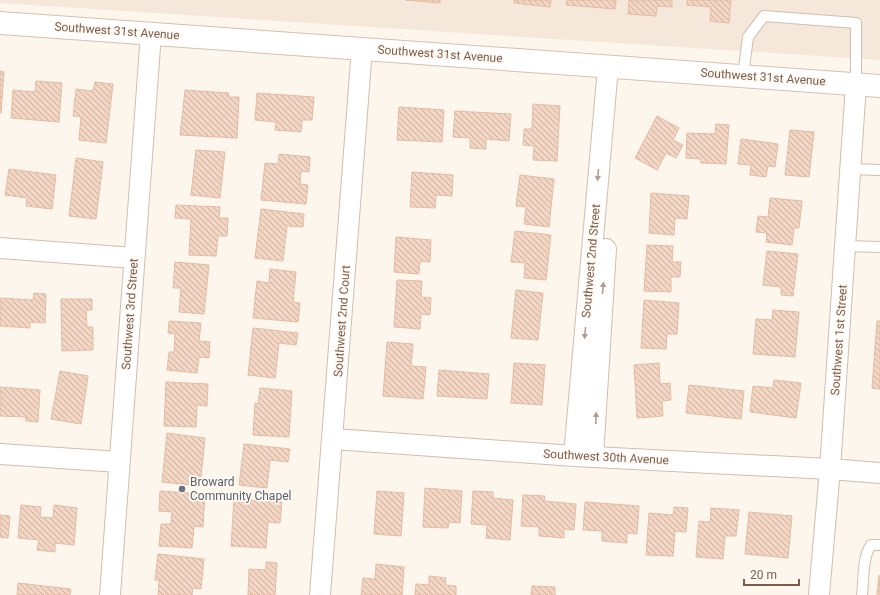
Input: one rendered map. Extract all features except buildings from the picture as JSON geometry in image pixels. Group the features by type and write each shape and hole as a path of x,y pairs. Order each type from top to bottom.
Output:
{"main road":[{"name":"Southwest 31st Avenue","path":"0,23 880,86"}],"street":[{"name":"Southwest 3rd Street","path":"110,595 151,33"},
{"name":"Southwest 2nd Court","path":"320,595 362,48"},
{"name":"Southwest 2nd Street","path":"574,456 614,67"},
{"name":"Southwest 2nd Street","path":"593,457 614,67"},
{"name":"Southwest 1st Street","path":"819,595 830,469 856,84"},
{"path":"0,248 134,258"},
{"name":"Southwest 30th Avenue","path":"333,440 574,456 830,469 880,473"},
{"path":"0,454 119,462"}],"lane":[{"path":"743,76 748,37 764,16 856,23 856,84"},
{"path":"850,169 880,170"},
{"path":"845,246 880,247"},
{"path":"862,595 867,552 871,545 880,544"}],"shaded area":[{"path":"0,0 880,0 880,60 0,3"}],"place":[{"name":"Broward Community Chapel","path":"182,489"}]}
